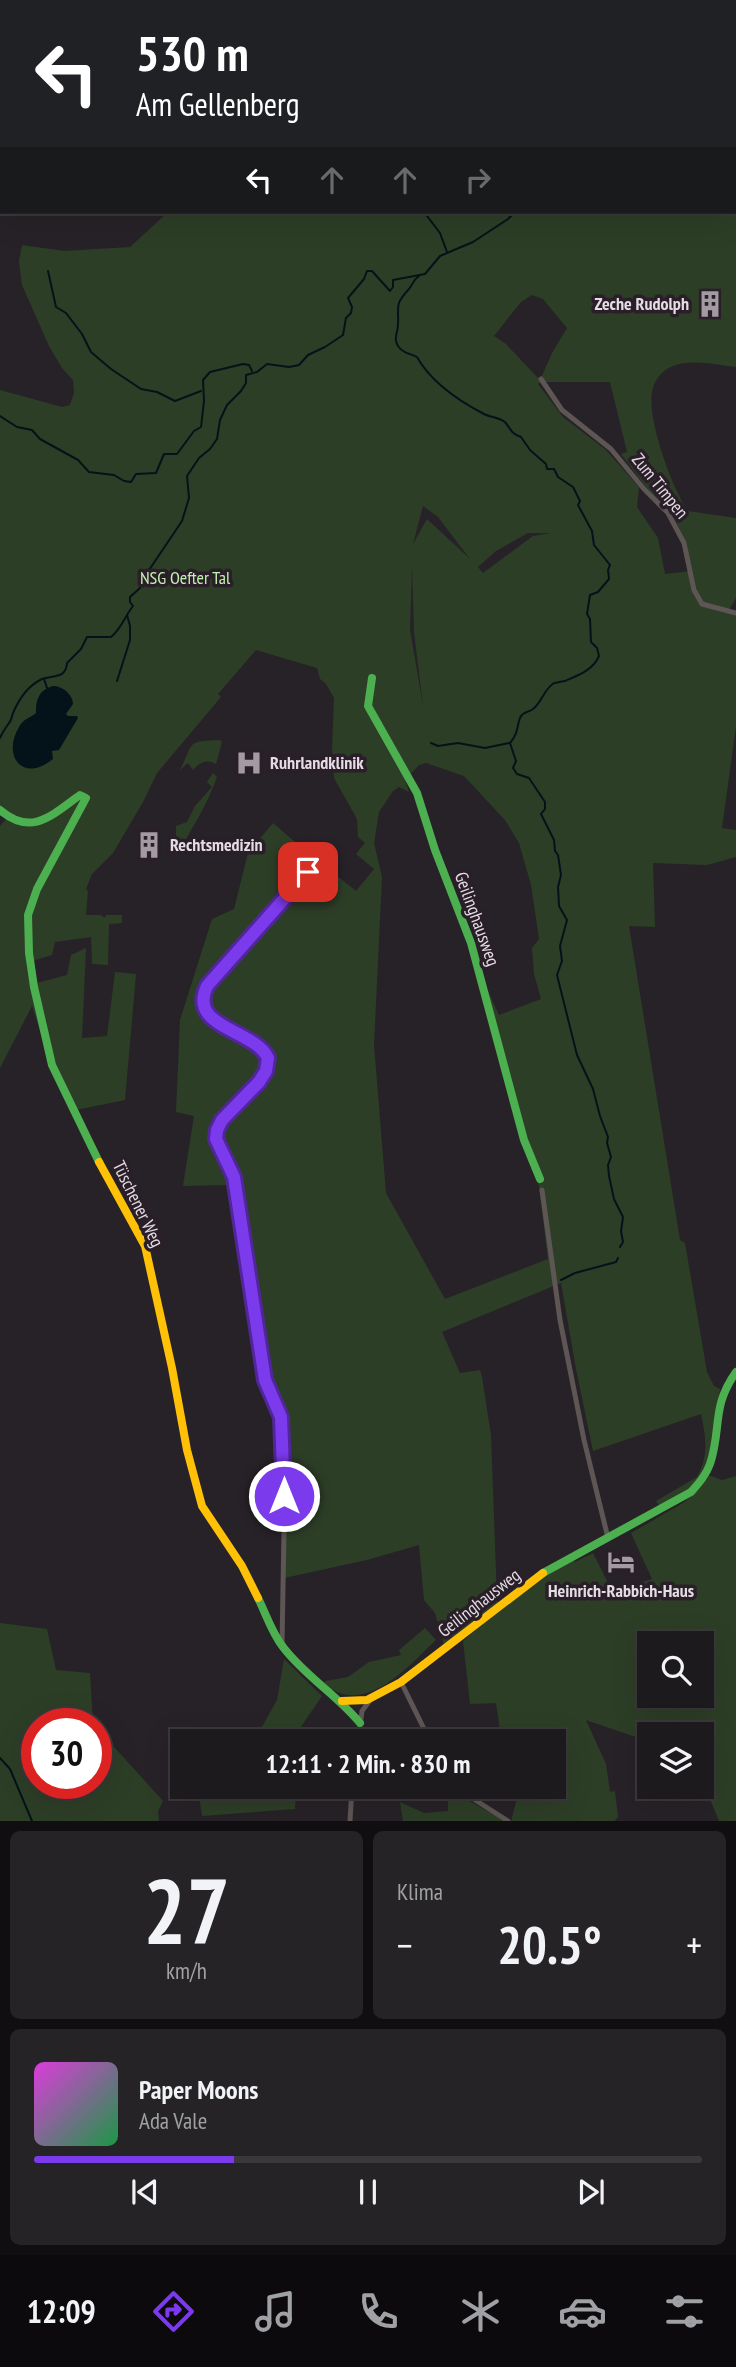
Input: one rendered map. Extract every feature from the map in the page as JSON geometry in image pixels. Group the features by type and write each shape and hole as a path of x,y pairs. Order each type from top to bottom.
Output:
{"street":[{"name":"Zum Timpen","path":"541,379 562,410 611,449 671,518 684,543 694,590 702,604 736,613"},
{"name":"Geilinghausweg","path":"372,678 368,706 417,793 439,863 477,961 524,1140 540,1179"},
{"name":"Tüschener Weg","path":"0,810 8,819 16,822 37,822 55,815 80,795 86,798 37,889 28,915 29,953 41,1022 52,1065 75,1117 145,1246 199,1499 208,1518 242,1566 282,1646 307,1674 351,1711 360,1723"},
{"path":"282,1646 285,1473 281,1417 265,1380 234,1177 216,1139 222,1120 259,1082 266,1071 268,1058 258,1045 208,1016 202,999 207,986 308,872"},
{"path":"542,1190 562,1332 608,1538"},
{"name":"Geilinghausweg","path":"339,1700 361,1701 373,1698 401,1682 545,1572 680,1499 699,1485 712,1460 721,1392 736,1372"},
{"path":"401,1682 424,1729"},
{"name":"Geilinghausweg","path":"360,1723 362,1711 373,1698"},
{"path":"359,1729 360,1723"},
{"path":"350,1821 351,1799"},
{"path":"474,1799 508,1821"}],"green space":[{"name":"NSG Oefter Tal","path":"166,214 736,214 736,367 695,363 671,367 656,380 651,404 662,453 688,511 736,518 736,598 729,610 736,614 736,726 722,828 736,830 736,857 707,865 653,863 655,927 629,926 680,1240 685,1243 707,1372 714,1386 720,1389 710,1460 699,1483 660,1508 656,1501 697,1477 701,1469 705,1446 701,1414 593,1451 561,1283 442,1332 460,1373 480,1370 482,1377 491,1435 499,1606 444,1645 435,1613 424,1600 419,1545 367,1560 284,1578 281,1410 268,1385 266,1386 256,1348 228,1185 183,1186 194,1116 176,1112 180,1020 212,919 234,909 248,853 273,823 356,891 374,869 356,854 365,843 358,837 357,819 334,778 334,698 320,679 317,668 256,650 218,694 221,697 157,773 113,853 92,874 86,889 86,915 101,915 105,918 106,915 122,915 122,923 109,924 108,965 92,964 91,937 55,942 52,955 29,962 33,984 67,975 71,955 86,948 82,1038 107,1036 115,972 136,974 125,1100 71,1111 55,1076 32,1006 0,1068 0,826 7,818 0,813 0,390 62,407 70,405 74,393 73,380 49,346 22,285 19,261 22,245 64,251 130,247","holes":["532,295 543,299 567,328 541,378 494,336 521,302","610,382 627,452 621,454 646,487 674,517 686,543 691,571 665,574 658,538 637,507 639,487 606,450 563,417 538,384","423,506 438,517 470,559 427,519 413,544","528,533 551,533 533,536 483,573 478,567 496,551","412,566 414,632 423,706 410,630","426,763 464,776 505,820 519,843 531,885 539,939 532,948 534,974 541,999 499,1015 489,993 483,989 537,1172 548,1259 445,1299 386,1193 374,1045 382,877 374,843 379,812 393,791 399,787 409,792 405,780 419,765"]},
{"path":"201,741 222,742 216,764 203,762 193,770 188,763 180,770 192,745"},
{"path":"213,773 217,777 202,812 183,844 176,840 176,826 187,822 195,806 212,787 207,782"},
{"path":"708,1475 722,1480 736,1476 736,1821 719,1821 710,1799 714,1799 714,1722 637,1722 637,1736 633,1736 586,1720 606,1764 610,1792 615,1791 618,1816 615,1821 511,1821 517,1799 566,1799 566,1729 500,1729 496,1703 470,1704 463,1641 522,1588 574,1558 575,1562 593,1553 612,1591 652,1579 631,1533 694,1494"},
{"path":"0,1623 47,1629 56,1670 90,1673 92,1708 21,1708 21,1799 112,1799 112,1745 163,1801 158,1811 159,1821 0,1821"},
{"path":"425,1628 436,1640 413,1663 371,1692 355,1695 340,1693 324,1684 325,1681 348,1677 369,1662 401,1655 399,1650"},
{"path":"284,1659 322,1696 299,1729 261,1729 277,1700"},
{"path":"199,1799 295,1799 295,1809 202,1816"},
{"path":"448,1799 466,1799 505,1821 403,1821 400,1802 424,1813 448,1811"}],"shaded area":[{"path":"53,686 69,694 73,704 66,714 78,718 59,750 52,751 53,759 42,766 24,767 14,756 14,737 22,722 36,713 41,693"}],"waterway":[{"path":"426,214 440,233 447,252"},
{"path":"0,738 28,689 42,679 62,674 87,637 111,637 120,626 133,606 130,597 140,588 141,582 182,521 189,498 187,476 217,439 220,420 227,405 246,383 246,375 257,372 267,364 289,367 299,365 308,355 343,335 346,318 352,307 348,298 364,279 367,271 372,271 390,291 393,280 425,274 440,256 473,242 513,214"},
{"path":"48,271 56,307 66,313 82,334 91,352 111,369 141,389 157,392 175,401 201,391"},
{"path":"419,276 399,302 396,338 398,346 404,352 417,357 430,375 456,397 484,414 505,422 546,464 547,469 554,469 558,477 573,487 580,501 578,505 592,531 594,545 610,565 609,579 598,592 590,595 587,614 590,619 591,642 597,648 599,656 580,674 554,683 536,706 521,716 510,743 516,761 513,768 517,774 529,778 545,802 545,809 541,814 558,855 561,875 558,887 559,906 567,920 560,946 562,961 557,975 577,1055 593,1089 608,1137 611,1157 608,1165 609,1176 614,1199 623,1217 623,1242 620,1247"},
{"path":"0,416 17,427 32,430 40,439 78,460 89,472 114,475 131,482 136,474 156,473 164,454 177,454 194,431 201,427 203,380 210,372 243,364 249,365 252,371"},
{"path":"117,681 130,640 127,615"},
{"path":"44,679 47,688"},
{"path":"431,743 438,746 458,743 485,748 509,743"},
{"path":"561,1280 575,1273 616,1262 618,1258"},
{"path":"0,1758 10,1769 32,1821"}],"traffic: fast":[{"path":"372,678 368,706 417,793 435,850 471,943 524,1140 540,1179"},
{"path":"0,810 11,818 32,822 51,816 80,795 86,798 37,889 28,915 29,953 52,1065 99,1162"},
{"path":"543,1573 691,1492 710,1464 723,1396 736,1372"},
{"path":"258,1598 283,1647 360,1723"}],"traffic: slow":[{"path":"99,1162 145,1246 187,1450 202,1506 242,1566 258,1598"},
{"path":"342,1701 367,1700 401,1682 543,1573"}],"place":[{"name":"Zeche Rudolph","path":"710,304"},
{"name":"Ruhrlandklinik","path":"249,763"},
{"name":"Rechtsmedizin","path":"149,845"},
{"name":"Heinrich-Rabbich-Haus","path":"621,1562"}],"route":[{"path":"284,1496 281,1417 265,1380 234,1177 216,1139 222,1120 259,1082 266,1071 268,1058 254,1042 208,1016 202,999 207,986 308,872"}]}
